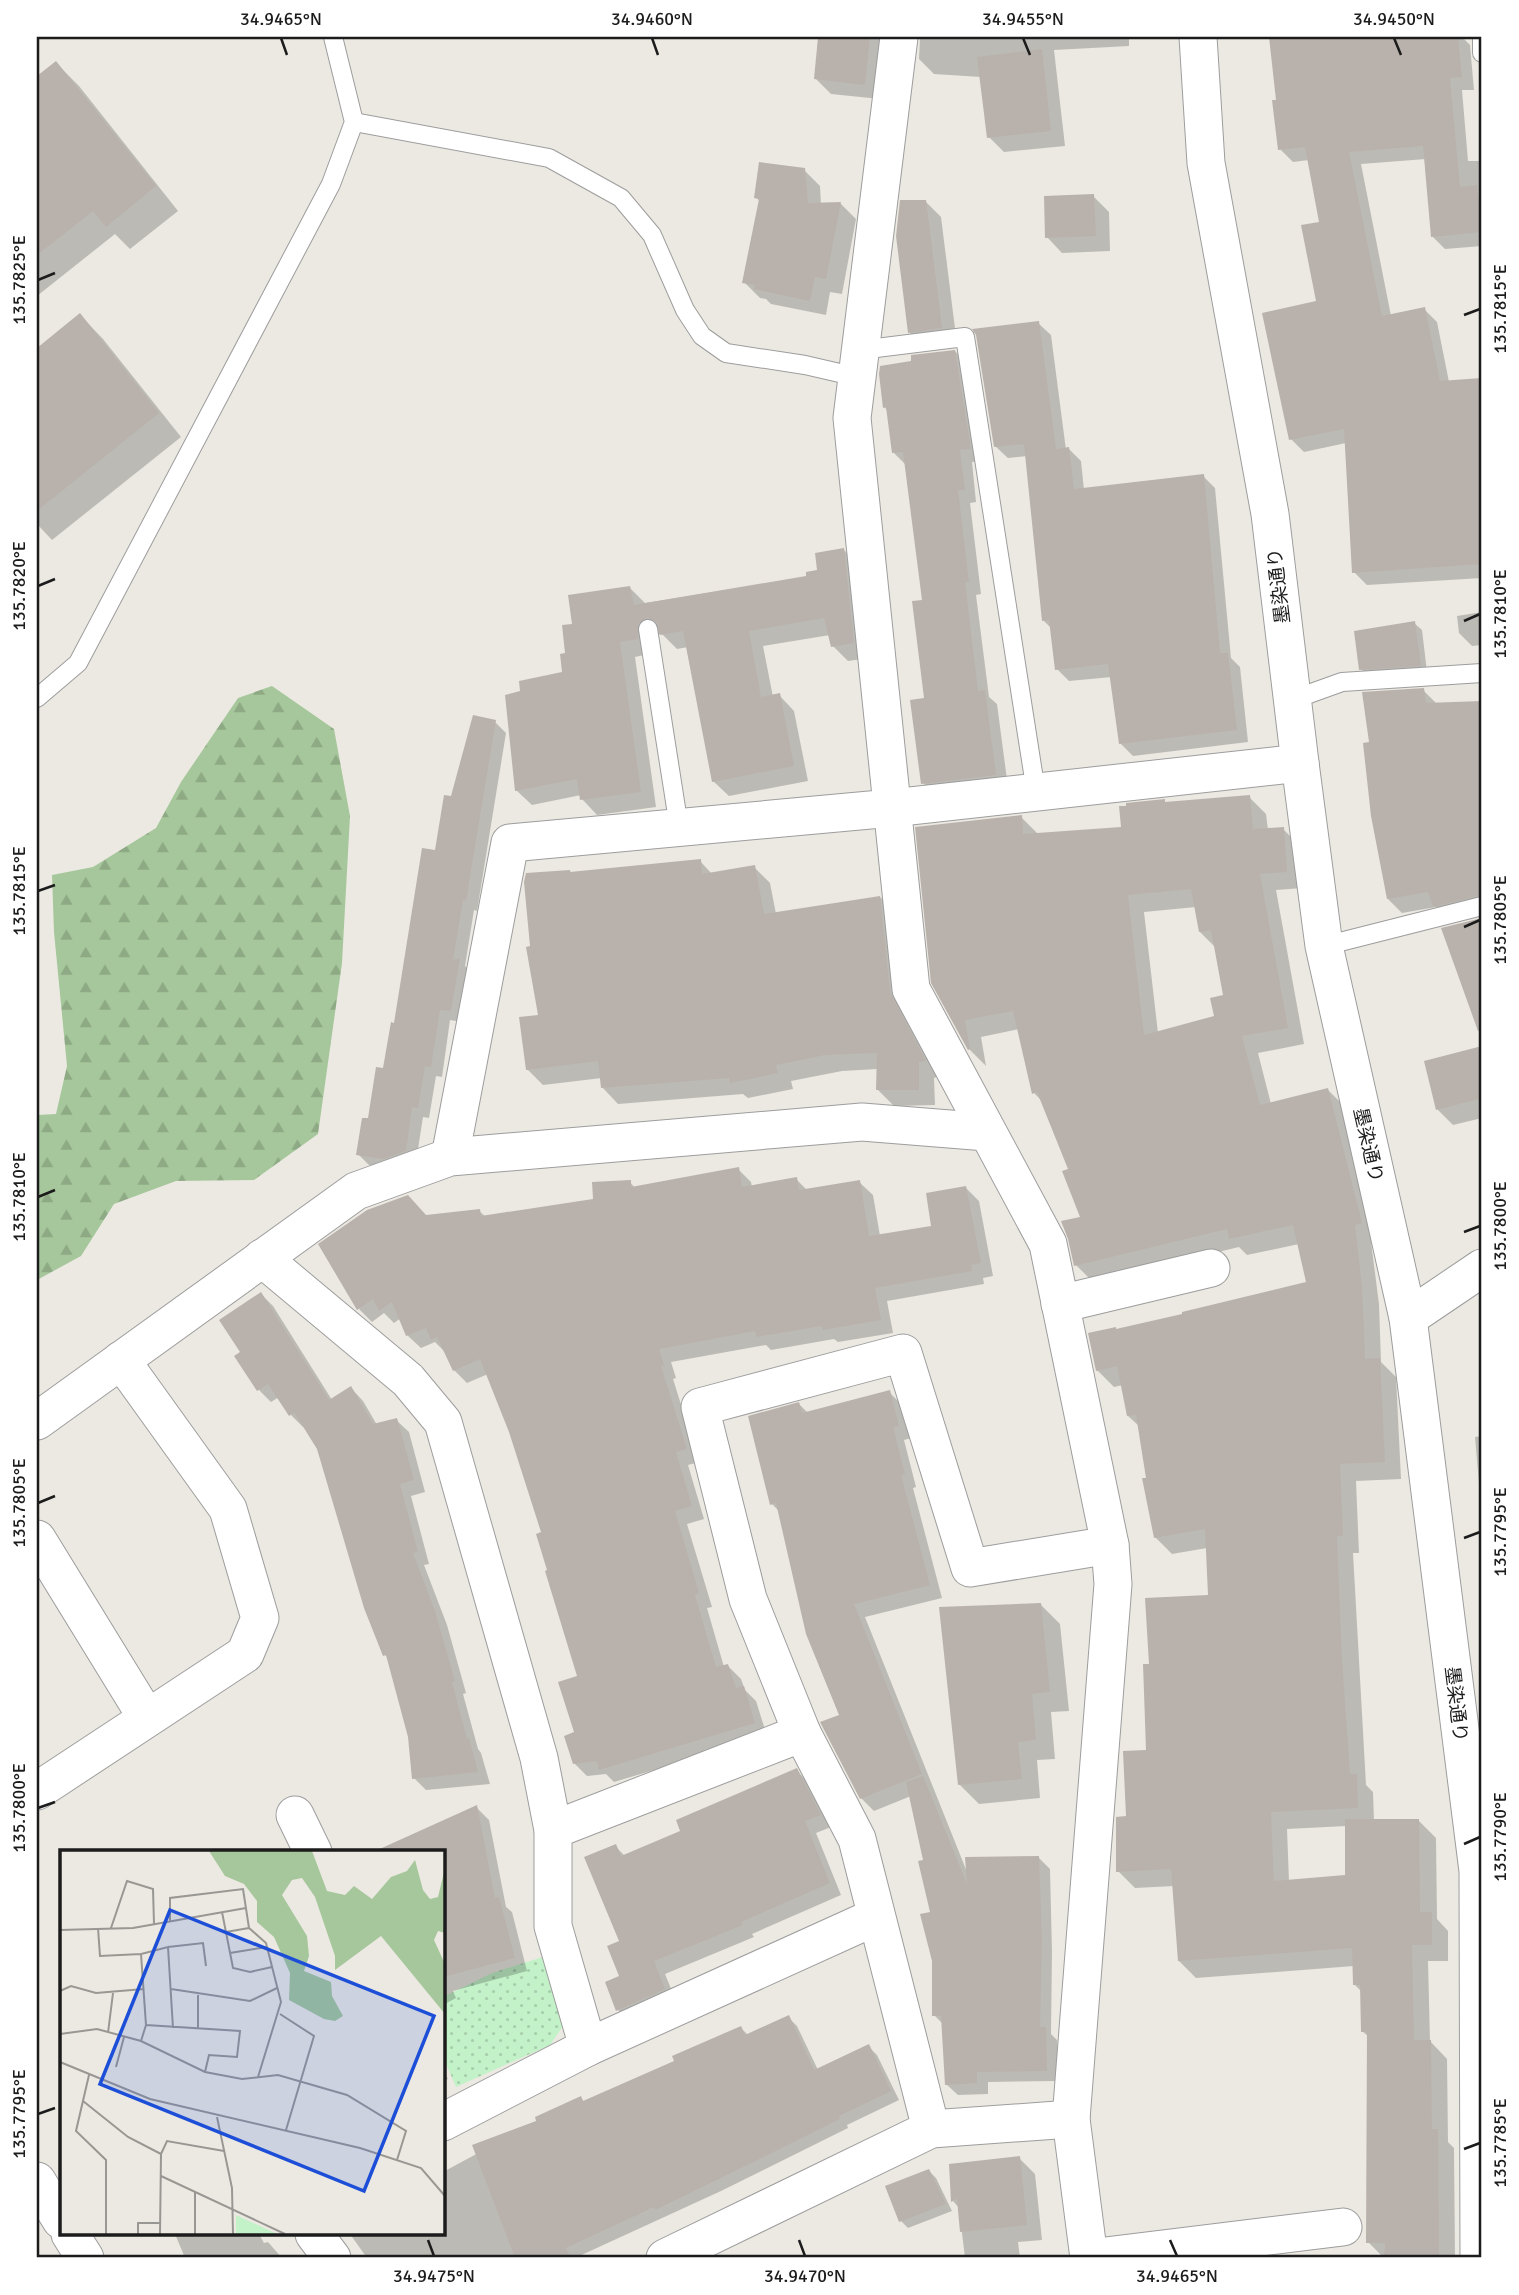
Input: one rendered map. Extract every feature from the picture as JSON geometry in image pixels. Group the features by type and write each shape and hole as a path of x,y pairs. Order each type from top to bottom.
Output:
{"street":[{"path":"899,37 852,418 911,989 1048,1244 1110,1545 1113,1584 1072,2119 1089,2258 1343,2227"},
{"name":"墨染通り","path":"1198,37 1206,163 1270,514 1324,946 1408,1318 1478,1871 1479,2258"},
{"path":"450,1157 510,842 892,808 1300,763"},
{"path":"37,1421 356,1191 450,1157 862,1122 988,1132"},
{"path":"262,1258 408,1380 443,1422 539,1759 553,1830 553,1926 588,2047"},
{"path":"1060,1304 1211,1268"},
{"path":"1408,1318 1482,1268"},
{"path":"931,2129 858,1839 802,1733 748,1600 700,1407 903,1353 970,1568 1110,1545"},
{"path":"37,1791 245,1654 260,1618 228,1509 121,1360"},
{"path":"37,1539 147,1718"},
{"path":"553,1830 802,1733"},
{"path":"295,1815 312,1850"},
{"path":"444,2121 588,2047 876,1917"},
{"path":"669,2257 931,2129 1072,2119"},
{"path":"37,2181 60,2218"},
{"path":"71,2236 85,2258"},
{"path":"315,2236 331,2258"}],"lane":[{"path":"37,698 78,663 331,184 354,122 333,37"},
{"path":"1482,37 1482,53"},
{"path":"354,122 549,158 621,198 652,235 685,310 702,336 726,353 805,365 858,363 965,337 1037,792"},
{"path":"648,629 680,827"},
{"path":"1292,700 1342,682 1482,673"},
{"path":"1324,946 1482,906"}],"green space":[{"path":"272,686 334,729 350,816 342,963 318,1134 254,1180 176,1181 114,1204 81,1256 37,1280 37,1115 56,1114 67,1066 54,932 52,875 93,867 156,828 181,782 238,698"},
{"path":"549,1955 568,2019 550,2045 456,2087 444,2059 444,1997 492,1973"}],"building":[{"path":"818,37 870,37 865,85 814,79"},
{"path":"1269,37 1458,37 1462,77 1450,78 1460,187 1477,185 1482,232 1431,237 1423,146 1349,152 1382,316 1425,307 1440,381 1482,378 1482,564 1352,573 1344,429 1289,440 1262,313 1316,301 1301,225 1319,222 1305,147 1278,150"},
{"path":"1042,49 1051,131 987,138 977,57"},
{"path":"56,61 156,186 106,227 93,211 37,255 37,76"},
{"path":"759,162 805,168 808,203 841,202 826,279 815,277 810,301 754,289 755,285 742,283 759,199 754,198"},
{"path":"1094,194 1096,236 1045,238 1044,196"},
{"path":"900,200 926,200 942,328 908,333 896,236"},
{"path":"80,313 159,413 37,511 37,348"},
{"path":"1039,321 1056,449 1069,447 1074,489 1204,474 1220,653 1228,653 1237,730 1119,744 1108,664 1055,670 1049,620 1042,621 1024,444 994,447 976,335 972,329"},
{"path":"955,350 971,449 960,450 965,490 958,490 969,582 965,582 978,691 985,690 996,775 921,784 910,700 924,698 912,601 922,600 903,452 892,453 879,374 880,366 911,361 911,355"},
{"path":"844,548 854,643 831,647 824,618 749,631 761,697 780,693 794,766 712,782 683,631 660,635 657,622 647,618 638,624 638,639 620,642 641,792 580,800 577,779 515,791 505,695 520,691 519,681 562,672 560,654 565,653 562,625 572,624 568,595 630,586 634,605 806,576 806,572 817,570 815,553"},
{"path":"1415,621 1421,666 1359,670 1354,631"},
{"path":"1424,688 1426,703 1482,701 1482,895 1433,907 1428,892 1387,899 1371,816 1363,743 1369,742 1362,692"},
{"path":"473,715 496,720 466,901 463,900 453,960 460,958 451,1011 440,1010 431,1067 425,1066 418,1108 412,1107 406,1151 383,1159 356,1155 362,1118 368,1118 376,1067 383,1068 391,1022 394,1023 422,848 435,850 444,795 451,796"},
{"path":"1250,795 1253,829 1284,827 1287,872 1260,874 1288,1028 1242,1036 1260,1105 1328,1088 1362,1223 1355,1225 1362,1286 1365,1359 1380,1358 1385,1462 1340,1464 1343,1536 1337,1536 1342,1659 1350,1774 1357,1774 1358,1808 1271,1812 1274,1881 1345,1875 1345,1819 1419,1819 1420,1912 1432,1912 1432,1945 1412,1945 1414,2040 1431,2040 1432,2129 1438,2129 1439,2258 1384,2258 1385,2243 1366,2243 1367,2032 1361,2032 1360,1985 1353,1985 1352,1948 1178,1961 1171,1869 1116,1872 1116,1817 1126,1816 1123,1751 1146,1750 1143,1664 1149,1664 1145,1598 1208,1595 1205,1529 1154,1538 1142,1478 1146,1478 1136,1415 1127,1416 1117,1366 1096,1371 1088,1333 1182,1314 1306,1282 1293,1225 1229,1239 1227,1229 1074,1266 1061,1221 1080,1217 1062,1171 1068,1169 1037,1092 1032,1094 1013,1011 965,1020 968,1050 931,983 915,827 1022,815 1023,834 1121,827 1119,806 1165,799 1165,802","holes":["1191,889 1199,932 1211,930 1223,995 1210,998 1214,1016 1144,1035 1128,895"]},
{"path":"701,859 702,874 755,865 764,914 880,896 890,992 926,1061 919,1062 919,1090 876,1090 877,1053 825,1055 776,1065 778,1073 730,1083 729,1078 601,1088 598,1061 526,1070 519,1017 538,1015 526,947 530,946 524,882 526,873 570,872"},
{"path":"1482,918 1482,1030 1478,1031 1441,928"},
{"path":"1482,1046 1482,1098 1436,1110 1424,1061"},
{"path":"739,1167 742,1187 797,1177 799,1190 860,1180 869,1236 931,1226 926,1193 966,1186 981,1263 971,1265 972,1271 875,1288 881,1320 756,1337 755,1331 659,1349 664,1365 661,1366 687,1449 676,1452 692,1506 675,1511 699,1593 695,1595 716,1667 728,1664 736,1688 744,1686 755,1723 599,1770 597,1761 573,1764 564,1736 574,1732 558,1682 577,1676 545,1571 547,1570 536,1534 541,1532 509,1432 480,1359 453,1371 437,1337 431,1340 426,1328 406,1336 392,1302 379,1311 373,1299 357,1310 318,1244 367,1210 408,1195 426,1215 480,1209 481,1216 593,1199 592,1182 631,1180 631,1187"},
{"path":"261,1292 329,1400 351,1386 373,1424 397,1418 414,1480 400,1484 418,1552 413,1553 435,1611 455,1681 452,1682 467,1739 469,1738 478,1772 412,1779 408,1737 386,1655 383,1656 364,1608 317,1449 294,1412 289,1416 268,1384 257,1391 234,1356 240,1352 219,1320"},
{"path":"890,1390 899,1426 893,1427 905,1474 901,1475 930,1585 854,1604 922,1774 860,1799 820,1722 839,1715 806,1634 776,1503 770,1505 748,1416 799,1402 802,1413"},
{"path":"1041,1603 1050,1692 1032,1694 1036,1740 1018,1742 1022,1779 958,1785 939,1607"},
{"path":"797,1768 821,1815 805,1821 830,1883 741,1922 743,1925 654,1961 665,1989 616,2011 605,1982 619,1976 607,1946 619,1941 584,1857 616,1844 621,1856 680,1831 676,1820"},
{"path":"923,1776 967,1884 965,1857 1039,1856 1042,1940 1040,2027 1046,2027 1047,2071 977,2072 977,2083 945,2085 941,2016 932,2016 932,1961 920,1914 930,1912 918,1861 923,1860 906,1782"},
{"path":"477,1805 495,1898 499,1897 515,1958 444,1977 444,1850 377,1850"},
{"path":"789,2015 814,2070 869,2044 891,2091 655,2210 654,2207 566,2248 571,2258 515,2258 472,2145 536,2121 535,2117 581,2096 583,2101 674,2061 672,2056 741,2026 745,2035"},
{"path":"1020,2156 1027,2225 960,2232 957,2199 951,2202 949,2164"},
{"path":"929,2169 946,2204 899,2222 885,2186"}]}
